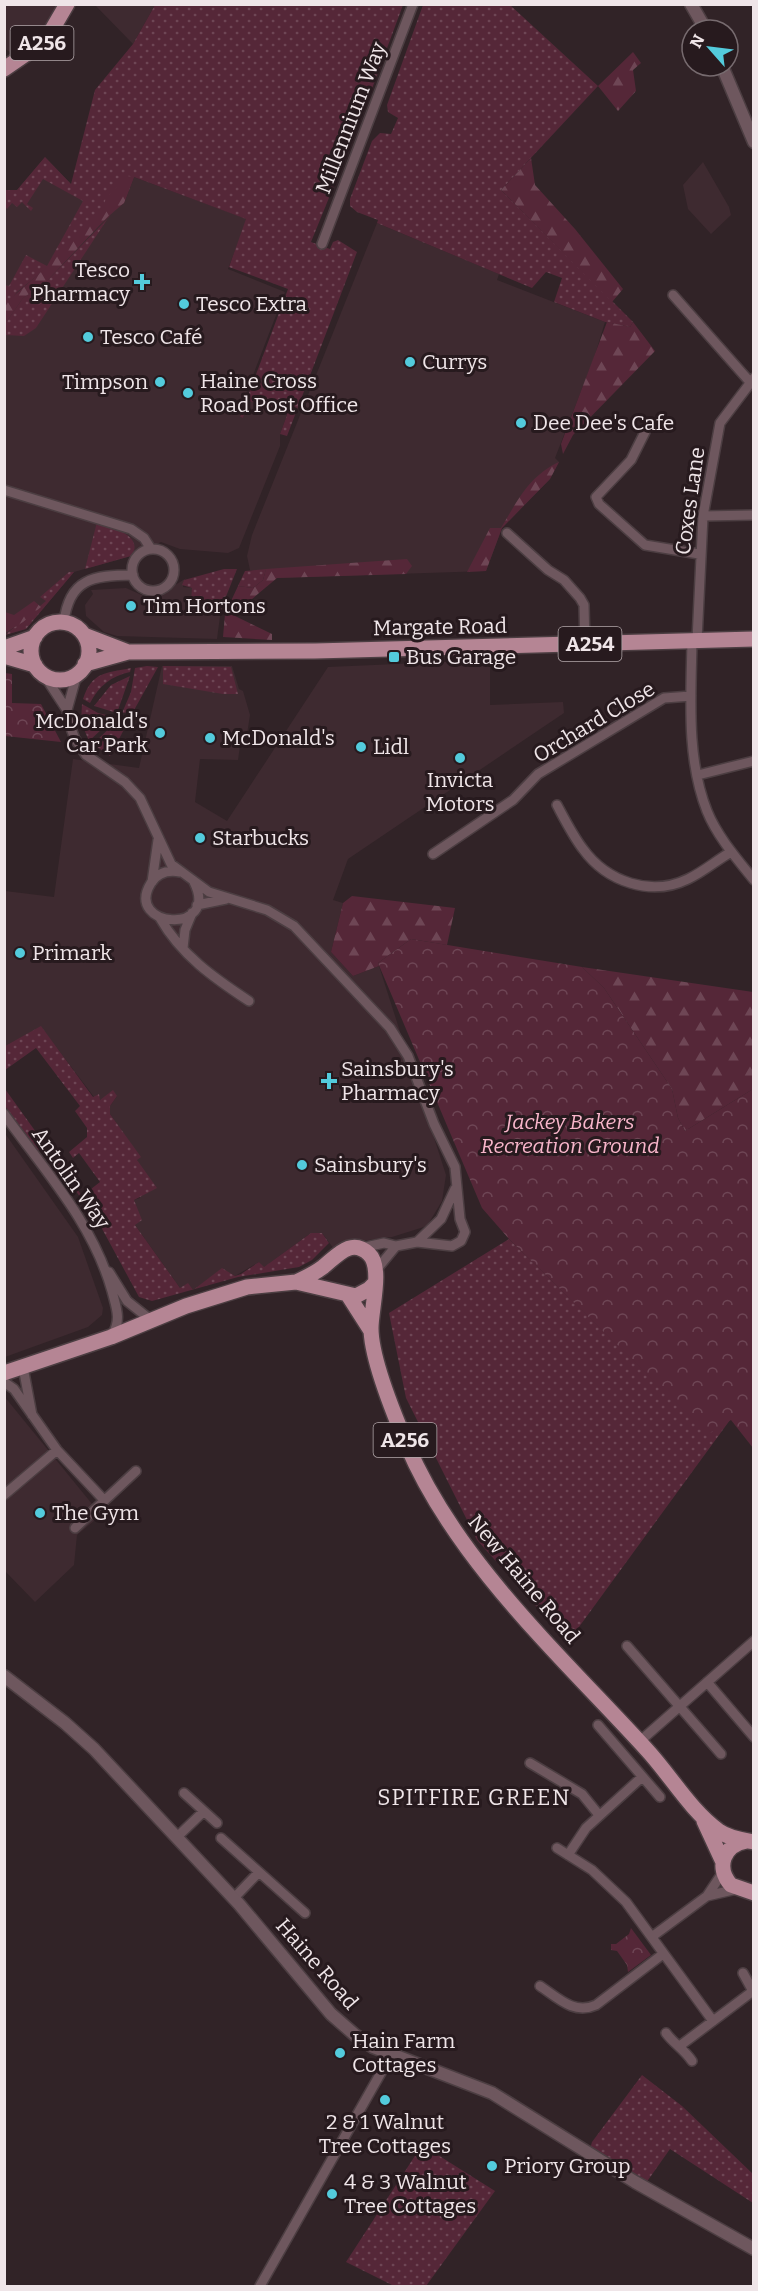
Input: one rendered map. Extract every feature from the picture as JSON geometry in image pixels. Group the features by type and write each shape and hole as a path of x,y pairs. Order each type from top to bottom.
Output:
{"main road":[{"name":"A256","path":"4,69 46,40 67,4"},
{"name":"Margate Road","path":"64,622 75,626 84,635 128,652"},
{"path":"4,648 35,637 46,626 64,622"},
{"path":"81,669 88,646 84,635"},
{"path":"35,637 32,656 40,670"},
{"name":"Margate Road","path":"4,656 63,679 81,669 128,652 315,651 753,639"},
{"path":"4,1373 152,1322 186,1306 247,1287 296,1282 345,1294 363,1293 375,1276 371,1256 358,1248 350,1247 336,1254 323,1267 296,1282"},
{"name":"New Haine Road","path":"336,1254 331,1260 329,1275 331,1282 345,1294 371,1330"},
{"name":"New Haine Road","path":"375,1276 371,1330 387,1394 407,1446 454,1530 507,1598 639,1742 704,1818 721,1833 750,1841"},
{"name":"New Haine Road","path":"704,1818 726,1879 748,1891"},
{"name":"New Haine Road","path":"723,1867 731,1847 750,1841"}],"street":[{"name":"Millennium Way","path":"322,244 413,4"},
{"path":"691,4 699,18"},
{"path":"727,78 753,142"},
{"path":"673,295 752,380"},
{"name":"Coxes Lane","path":"752,380 720,423 703,516 691,696 693,745 707,811 730,852 753,880"},
{"path":"645,432 631,460 596,497 599,504 645,544 699,554"},
{"path":"4,490 131,529 144,538 151,549"},
{"path":"703,516 753,514"},
{"path":"507,533 516,547 564,580 580,598 584,605 585,644"},
{"path":"151,549 162,551 170,558 174,568 170,581 159,590 139,585 133,575 136,557 151,549"},
{"path":"64,622 69,599 77,587 102,578 133,575"},
{"path":"81,669 68,710 69,723 79,746 98,765 132,789 147,809 158,839 171,864 209,892 226,899 267,909 294,926 390,1028 408,1056 434,1124 455,1167 460,1219 465,1227 461,1241 453,1246 417,1242 396,1246 384,1244 358,1248"},
{"path":"40,670 68,710"},
{"name":"Orchard Close","path":"433,854 513,800 538,774 664,698 691,696"},
{"path":"698,775 753,761"},
{"path":"557,805 583,850 602,868 631,885 660,889 688,879 730,852"},
{"path":"158,839 148,899 154,913 160,918 172,939 192,960 249,1001"},
{"path":"152,882 165,872 180,872"},
{"path":"183,948 185,930 198,897 193,881"},
{"path":"160,918 177,921 194,909 226,899"},
{"name":"Antolin Way","path":"4,1114 88,1230 104,1265 127,1301 152,1322"},
{"path":"443,1244 436,1237 440,1221 456,1188"},
{"path":"417,1242 440,1221 451,1216 460,1219"},
{"path":"375,1276 396,1246"},
{"name":"Antolin Way","path":"104,1265 119,1321 111,1337"},
{"path":"23,1367 33,1417"},
{"path":"4,1382 14,1389 57,1450 104,1500"},
{"path":"4,1495 57,1450"},
{"path":"75,1528 136,1471"},
{"path":"639,1742 753,1641"},
{"path":"627,1646 721,1754"},
{"name":"Haine Road","path":"4,1676 65,1723 94,1749 234,1898 340,2023 373,2047 492,2093 635,2182 753,2249"},
{"path":"706,1682 753,1737"},
{"path":"598,1725 660,1797"},
{"path":"530,1763 582,1794 599,1815"},
{"path":"568,1855 586,1828 642,1777"},
{"path":"184,1793 202,1812 217,1823"},
{"path":"176,1838 202,1812"},
{"path":"221,1839 305,1913"},
{"path":"557,1848 615,1890 652,1936 713,2021"},
{"path":"652,1936 707,1896 723,1867"},
{"path":"234,1898 259,1872"},
{"path":"707,1896 748,1891"},
{"path":"540,1986 572,2007 592,2007 663,1954"},
{"path":"681,2045 753,1992 744,1973"},
{"path":"666,2033 681,2045 692,2061"},
{"path":"260,2286 391,2055"}],"shaded area":[{"path":"4,5 57,5 51,19 39,33 12,53 5,49"},
{"path":"95,5 155,5 133,44"},
{"path":"45,157 71,184 114,210 124,203 134,177 247,219 228,269 285,292 240,409 242,410 240,417 243,418 249,400 287,415 280,434 280,446 239,548 228,553 180,549 161,542 131,556 74,572 26,629 5,635 5,190 17,190"},
{"path":"703,162 729,207 731,215 711,234 688,209 683,185"},
{"path":"377,223 499,274 497,280 605,322 594,358 555,458 559,462 550,479 502,528 486,571 277,578 250,570 247,556 252,535"},
{"path":"188,577 184,580 183,587 193,588 197,607 221,609 217,639 117,636 104,632 86,616 85,605 93,594 91,590 126,588 146,597 156,597"},
{"path":"490,660 490,705 563,702 564,713 348,859 333,900 343,903 331,952 353,976 379,966 446,1175 442,1201 427,1226 392,1237 345,1243 334,1249 322,1233 311,1233 263,1268 259,1262 235,1276 222,1269 193,1290 180,1288 135,1225 137,1213 134,1200 140,1198 137,1159 140,1157 110,1114 110,1106 117,1096 100,1100 94,1097 41,1027 5,1046 5,891 54,897 73,759 139,768 162,666 232,666 239,689 243,691 250,715 247,734 241,739 238,760 200,759 195,802 227,821 328,667"},
{"path":"4,1132 78,1237 103,1308 102,1315 88,1327 5,1357"},
{"path":"4,1396 101,1515 77,1535 74,1565 35,1602 5,1571"}],"green space":[{"path":"155,5 403,5 370,94 354,110 352,143 343,153 331,150 324,169 333,174 335,183 311,242 330,249 333,242 338,240 357,252 287,436 280,434 287,415 282,408 283,402 280,401 275,408 249,401 243,418 240,417 288,289 229,267 246,219 134,177 124,203 17,292 5,307 5,285 9,286 26,255 47,266 83,201 43,179 27,204 33,208 31,211 22,202 17,207 12,203 7,209 5,190 17,190 45,157 71,184 95,90 133,44"},
{"path":"423,5 510,5 598,86 501,190 633,322 630,327 605,322 554,302 562,278 546,272 532,288 377,223 378,220 357,212 350,206 350,199 372,141 380,133 391,134 398,118 388,112 387,105"},
{"path":"633,52 641,63 633,70 636,91 618,111 598,86"},
{"path":"531,158 535,185 575,229 623,289 612,302 501,190"},
{"path":"127,176 134,177 124,203 114,210 44,284 23,298 5,324 5,307 10,299 48,266 102,210 106,198"},
{"path":"108,218 36,328 24,336 5,335 5,324 23,298 44,284"},
{"path":"607,322 630,327 633,322 655,351 573,435 563,454 561,444"},
{"path":"559,462 550,479 502,528 486,571 467,572 490,528 501,528 532,482"},
{"path":"97,522 125,533 134,543 134,549 131,556 85,569"},
{"path":"407,559 412,566 406,574 277,578 233,615 272,634 272,640 223,637 225,614 238,586 253,588 263,580 266,569"},
{"path":"224,569 237,569 221,609 197,607 197,603 191,602 192,588 182,585 184,580"},
{"path":"266,569 263,580 253,588 238,586 245,571"},
{"path":"69,572 74,572 26,629 5,635 46,601 40,597"},
{"path":"34,601 41,607 5,633 5,612 14,615"},
{"path":"163,666 231,667 238,694 223,694 163,684"},
{"path":"158,667 133,712 122,713 131,692 135,668"},
{"path":"131,668 130,672 106,683 90,703 83,699 91,683 101,675"},
{"path":"5,673 12,674 12,703 41,704 61,742 5,736"},
{"path":"130,676 117,713 94,706 111,685"},
{"path":"82,704 98,713 115,717 89,741 81,722"},
{"path":"120,718 130,718 110,756 93,744"},
{"path":"352,896 455,908 447,945 411,939 378,963 379,966 353,976 331,952 343,903"},
{"name":"Jackey Bakers Recreation Ground","path":"411,939 582,967 604,988 672,1089 678,1118 685,1131 753,1089 753,1448 731,1420 708,1434 509,1239 482,1208 378,963"},
{"path":"582,967 753,992 753,1089 685,1131 678,1118 672,1089 604,988"},
{"path":"41,1026 93,1097 99,1094 100,1100 113,1090 117,1096 110,1106 110,1114 141,1157 137,1160 157,1188 134,1200 142,1220 135,1225 180,1288 188,1283 193,1290 152,1301 139,1297 100,1225 58,1166 56,1178 55,1164 63,1157 66,1162 61,1166 82,1196 100,1182 79,1153 73,1158 69,1152 87,1137 87,1128 75,1111 80,1106 36,1048 5,1070 5,1046"},
{"path":"5,1089 46,1146 53,1143 57,1149 47,1153 37,1149 5,1106"},
{"path":"311,1233 322,1233 329,1243 312,1260 299,1267 238,1277 194,1289 222,1268 235,1276 259,1262 264,1267"},
{"path":"509,1239 708,1433 730,1420 568,1642 477,1540 406,1398 389,1313"},
{"path":"631,1928 651,1955 628,1972 627,1965 617,1951 611,1950 611,1944 616,1944 629,1934"},
{"path":"642,2075 682,2106 753,2174 753,2203 670,2149 646,2183 590,2149 592,2142"},
{"path":"422,2145 495,2191 426,2286 394,2286 346,2262"}],"place":[{"name":"Tesco Pharmacy","path":"142,282"},
{"name":"Tesco Extra","path":"184,304"},
{"name":"Tesco Café","path":"88,337"},
{"name":"Currys","path":"410,362"},
{"name":"Timpson","path":"160,382"},
{"name":"Haine Cross Road Post Office","path":"188,393"},
{"name":"Dee Dee's Cafe","path":"521,423"},
{"name":"Tim Hortons","path":"131,606"},
{"name":"Bus Garage","path":"394,657"},
{"name":"McDonald's Car Park","path":"160,733"},
{"name":"McDonald's","path":"210,738"},
{"name":"Lidl","path":"361,747"},
{"name":"Invicta Motors","path":"460,758"},
{"name":"Starbucks","path":"200,838"},
{"name":"Primark","path":"20,953"},
{"name":"Sainsbury's Pharmacy","path":"329,1081"},
{"name":"Sainsbury's","path":"302,1165"},
{"name":"The Gym","path":"40,1513"},
{"name":"Hain Farm Cottages","path":"340,2053"},
{"name":"2 & 1 Walnut Tree Cottages","path":"385,2100"},
{"name":"Priory Group","path":"492,2166"},
{"name":"4 & 3 Walnut Tree Cottages","path":"332,2194"}],"district":[{"name":"SPITFIRE GREEN","path":"474,1797"}]}
